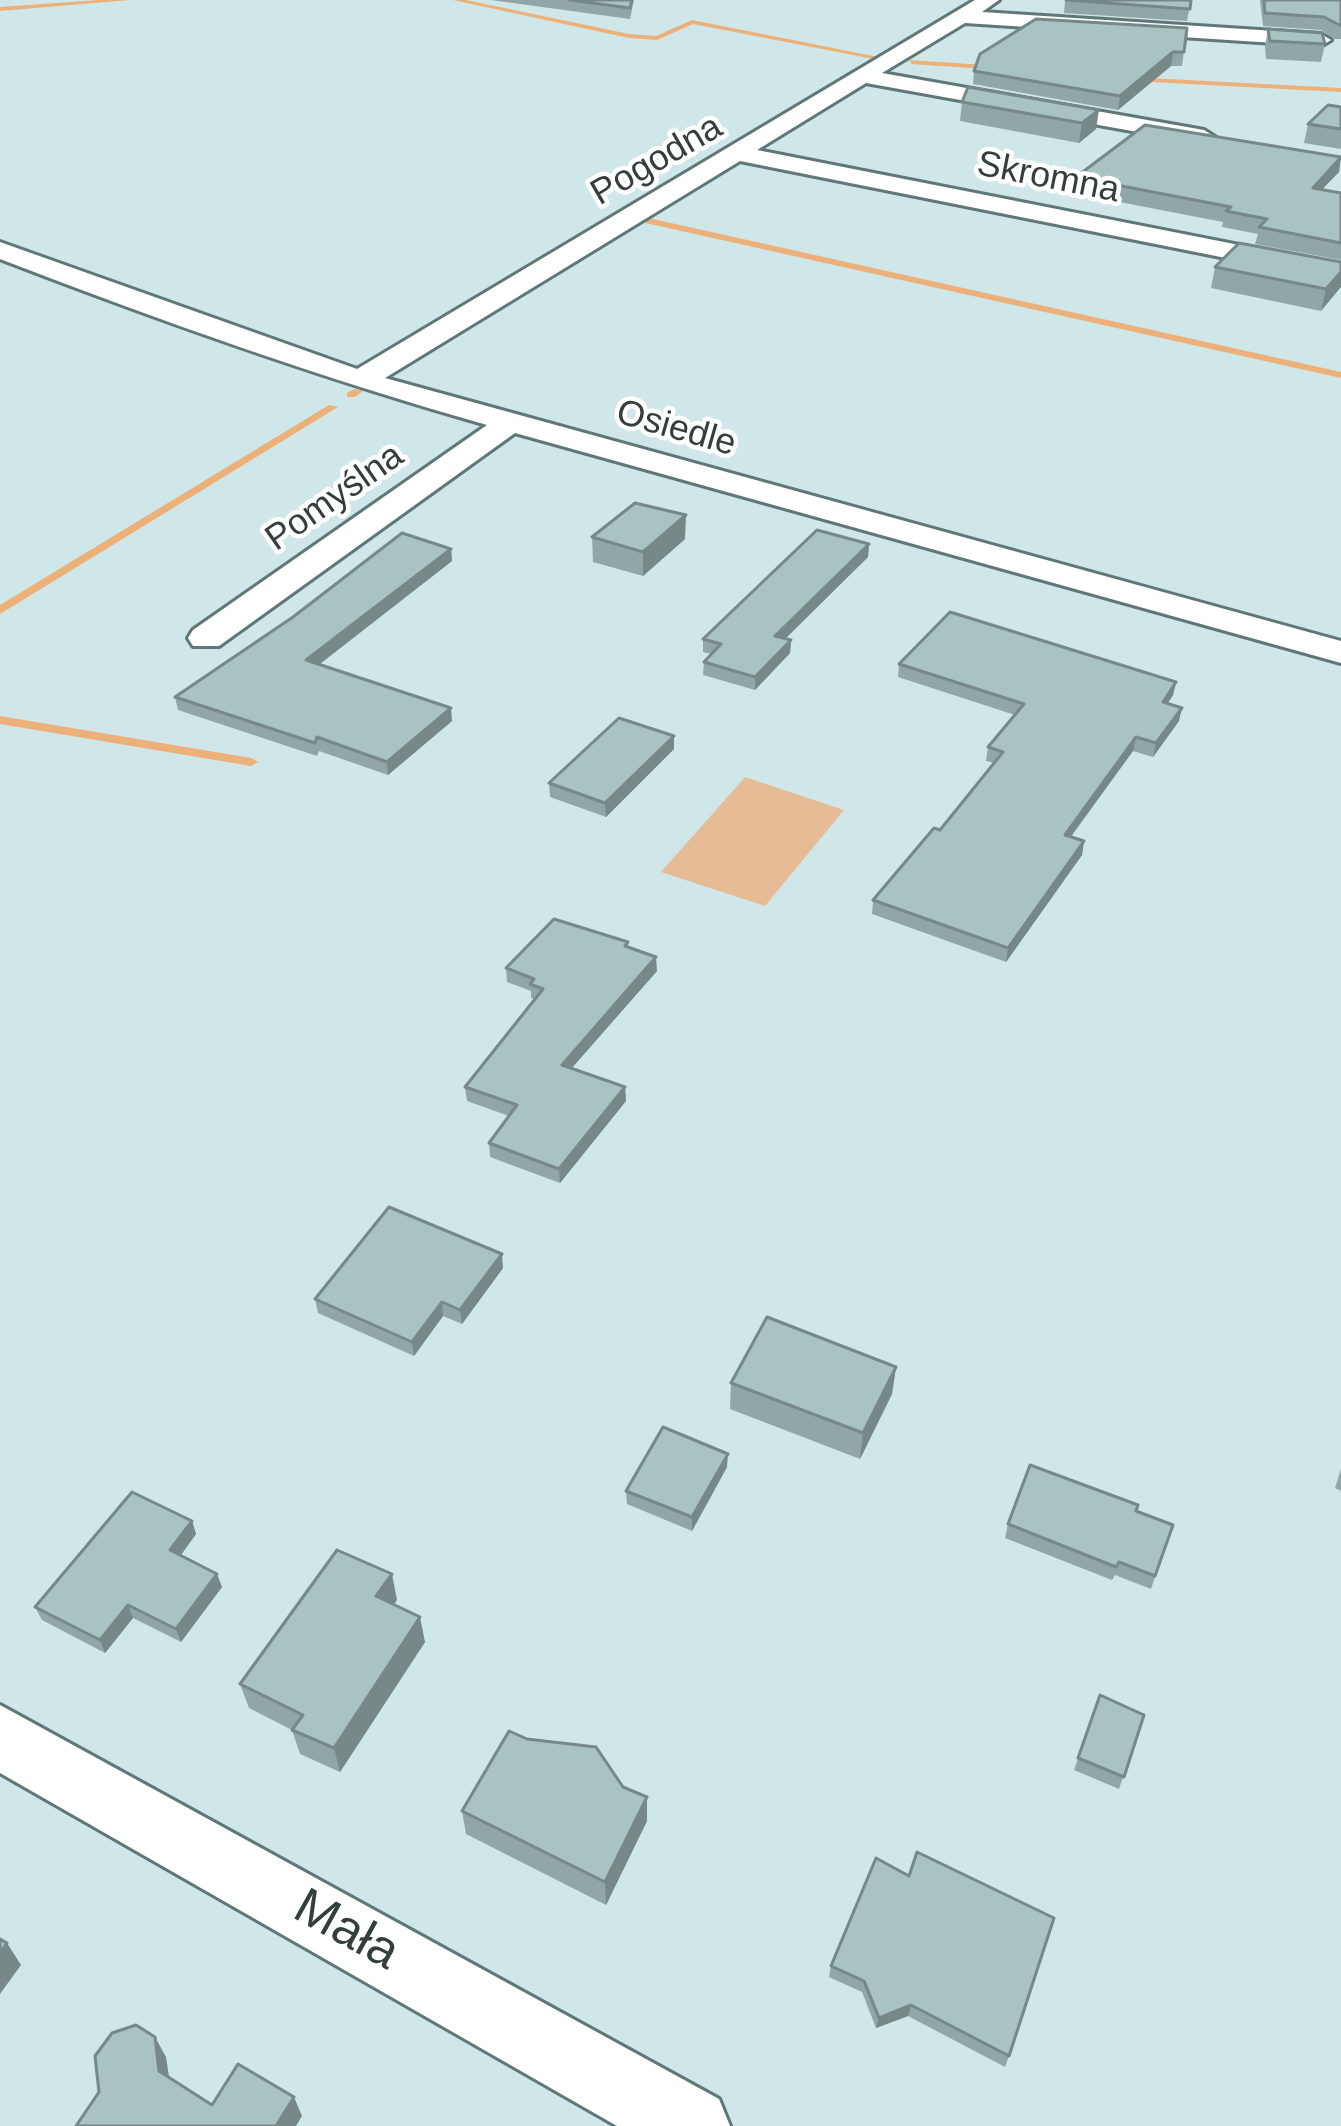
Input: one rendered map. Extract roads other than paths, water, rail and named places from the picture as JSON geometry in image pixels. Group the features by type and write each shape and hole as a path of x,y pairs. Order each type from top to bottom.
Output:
{"street":[{"name":"Pogodna","path":"360,380 989,0"},
{"path":"965,17 1321,40"},
{"path":"866,77 1228,141"},
{"name":"Skromna","path":"741,154 1341,273"},
{"name":"Osiedle","path":"0,250 190,323 360,380 1341,652"},
{"name":"Pomyślna","path":"206,638 509,423"},
{"name":"Mała","path":"0,1737 692,2126"}],"waterway":[{"path":"0,9 127,0"},
{"path":"456,0 629,36 657,38 692,22 879,58"},
{"path":"912,62 999,68"},
{"path":"1132,79 1341,90"},
{"path":"644,220 1341,375"},
{"path":"351,395 358,391"},
{"path":"0,610 333,407"},
{"path":"0,720 251,762"}]}
